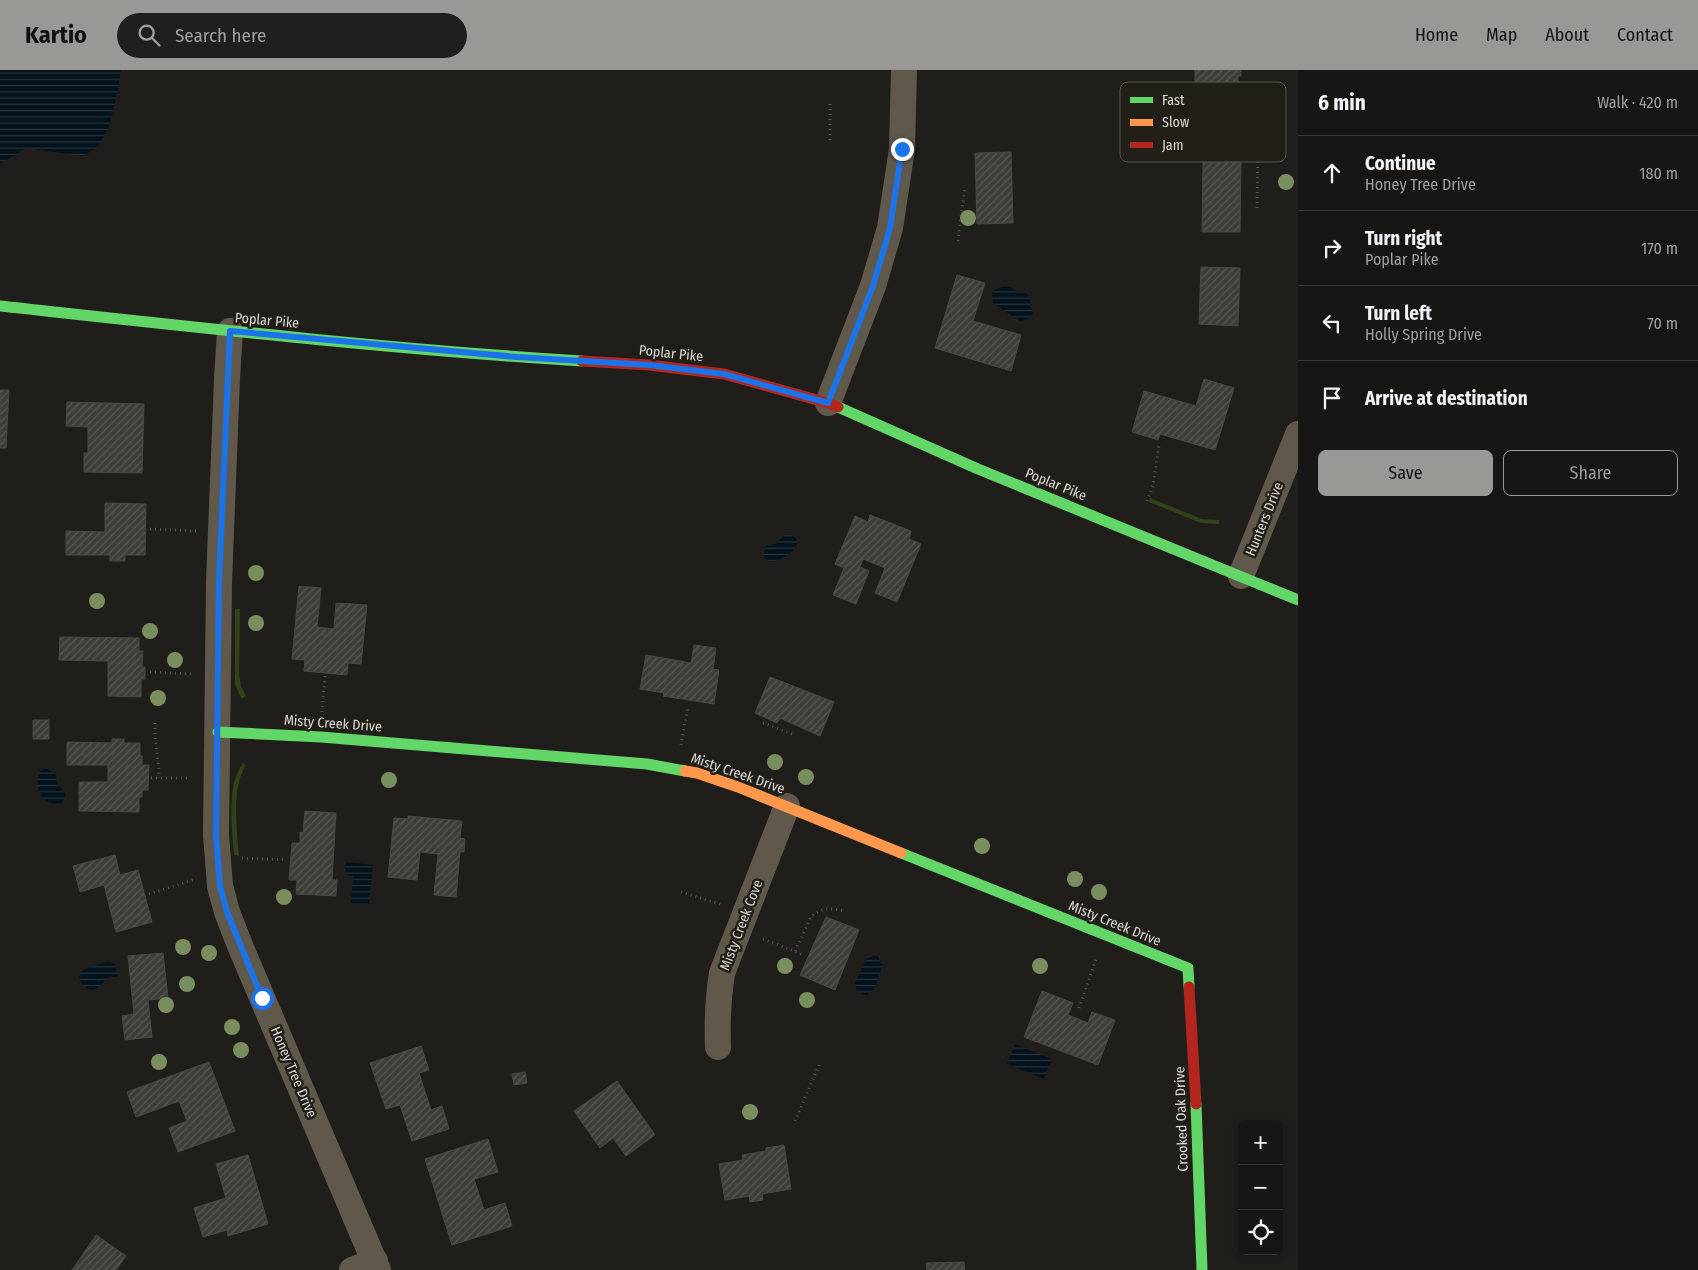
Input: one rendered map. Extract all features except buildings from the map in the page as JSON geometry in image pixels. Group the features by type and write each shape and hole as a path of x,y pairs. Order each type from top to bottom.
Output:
{"main road":[{"name":"Poplar Pike","path":"0,306 230,331 517,357 649,365 724,374 828,403 978,468 1298,600"},
{"name":"Misty Creek Drive","path":"218,732 321,737 647,764 679,769 714,778 787,806 1188,968"},
{"name":"Crooked Oak Drive","path":"1188,968 1194,1047 1202,1270"}],"street":[{"path":"828,403 873,286 890,228 902,149 904,70"},
{"name":"Honey Tree Drive","path":"230,331 219,582 216,842 220,886 227,912 368,1267"},
{"name":"Hunters Drive","path":"1241,576 1298,434"},
{"name":"Misty Creek Cove","path":"718,1047 718,1004 722,973 787,806"}],"path":[{"path":"830,100 830,140"},
{"path":"1257,208 1258,162"},
{"path":"958,241 966,187"},
{"path":"1147,501 1153,486 1159,445"},
{"path":"150,530 200,531"},
{"path":"150,672 198,674"},
{"path":"321,719 325,676"},
{"path":"680,750 688,706"},
{"path":"156,723 155,745 159,762 159,778"},
{"path":"764,723 792,734 793,731"},
{"path":"152,778 197,778"},
{"path":"234,858 287,860"},
{"path":"149,894 201,877"},
{"path":"681,892 729,906"},
{"path":"795,952 811,916 828,908 844,911"},
{"path":"756,936 804,955"},
{"path":"1079,1008 1098,953"},
{"path":"795,1121 820,1063"}],"green space":[{"path":"1150,498 1202,519 1219,520 1219,524 1201,523 1149,502"},
{"path":"235,609 240,609 239,675 241,686 246,696 242,699 235,683"},
{"path":"243,763 246,766 241,774 238,785 236,809 239,856 234,855 231,807 234,783"}],"shaded area":[{"path":"0,70 121,70 109,127 97,148 82,156 26,148 0,164"},
{"path":"1004,286 1028,295 1033,313 1029,319 1020,321 993,303 993,291"},
{"path":"789,534 797,542 793,551 775,561 770,562 765,558 763,554 767,546 775,544 785,535"},
{"path":"43,769 49,769 56,776 57,783 65,793 64,800 61,803 54,804 49,802 41,794 38,777"},
{"path":"346,862 373,865 369,904 351,903 353,876 345,875"},
{"path":"874,954 879,957 883,965 874,989 867,995 857,992 855,983 866,959"},
{"path":"108,961 115,964 118,973 117,977 106,979 100,986 91,990 83,985 79,977 83,970"},
{"path":"1015,1044 1052,1059 1044,1079 1007,1064"}],"traffic: fast":[{"path":"0,306 363,344 582,361"},
{"path":"838,407 978,469 1298,600"},
{"path":"218,732 321,737 647,764 685,771"},
{"path":"901,853 1188,968 1189,987"},
{"path":"1196,1104 1202,1270"}],"traffic: slow":[{"path":"685,771 697,773 738,787 901,853"}],"traffic: jam":[{"path":"582,361 649,365 724,374 838,407"},
{"path":"1189,987 1196,1104"}],"route":[{"path":"262,998 227,912 220,886 217,857 219,582 230,331 517,357 649,365 724,374 828,403 873,286 890,228 902,149"}]}
